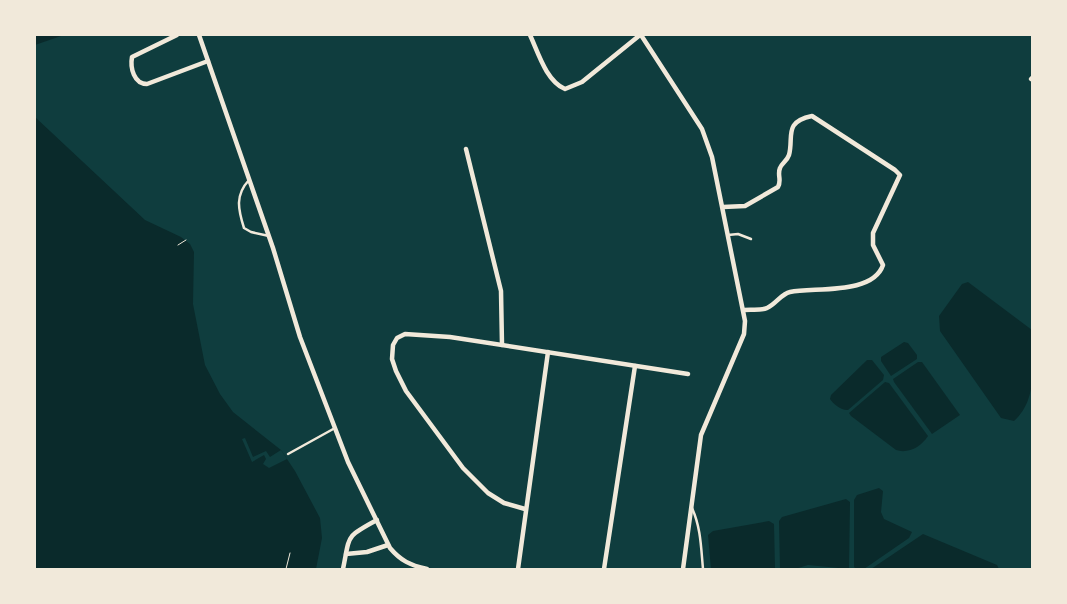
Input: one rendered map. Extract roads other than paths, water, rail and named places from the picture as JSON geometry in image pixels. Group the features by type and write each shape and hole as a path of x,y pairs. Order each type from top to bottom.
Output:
{"street":[{"path":"177,35 132,57 138,82 147,84 208,60"},
{"path":"200,35 300,337 348,462 388,545 404,562 427,569"},
{"path":"530,35 549,74 556,84 565,89 582,82 641,35 702,129 712,157 744,310 744,334 700,435 683,569"},
{"path":"723,207 745,206 778,187 781,183 780,168 789,154 789,140 794,126 804,118 812,116 872,154 900,175 873,232 872,246 883,265 876,274 859,285 790,292 769,307 744,310"},
{"path":"466,149 502,292 502,345"},
{"path":"525,509 504,502 474,482 406,391 392,359 393,345 397,338 405,334 450,337 688,374"},
{"path":"518,569 548,352"},
{"path":"604,569 635,366"},
{"path":"343,569 349,538 354,532 377,520"},
{"path":"346,554 367,552 388,545"}],"lane":[{"path":"249,180 240,193 238,202 244,228 251,232 268,236"},
{"path":"728,234 738,234 751,239"},
{"path":"288,454 335,428"},
{"path":"691,507 697,520 703,569"}],"water":[{"path":"35,35 64,35 35,45"},
{"path":"35,117 145,220 181,237 190,244 194,252 193,304 205,365 220,394 233,412 281,450 295,471 320,518 322,538 316,569 35,569"},
{"path":"968,282 1032,330 1033,367 1031,391 1022,412 1014,421 1001,418 940,331 939,316 962,284"},
{"path":"904,342 908,343 917,355 917,359 891,376 881,361 881,357"},
{"path":"867,360 872,360 884,375 883,380 848,410 835,405 830,399 831,395"},
{"path":"918,362 922,362 960,415 932,434 893,379"},
{"path":"885,382 889,383 928,436 914,449 896,450 849,413"},
{"path":"879,488 883,491 881,512 884,519 912,532 909,538 864,569 856,569 854,567 854,500 857,495"},
{"path":"846,499 850,502 849,569 808,565 795,569 780,569 779,521 782,517"},
{"path":"769,521 774,524 775,569 711,569 708,535 713,531"},
{"path":"923,534 997,565 999,569 871,569"}]}
